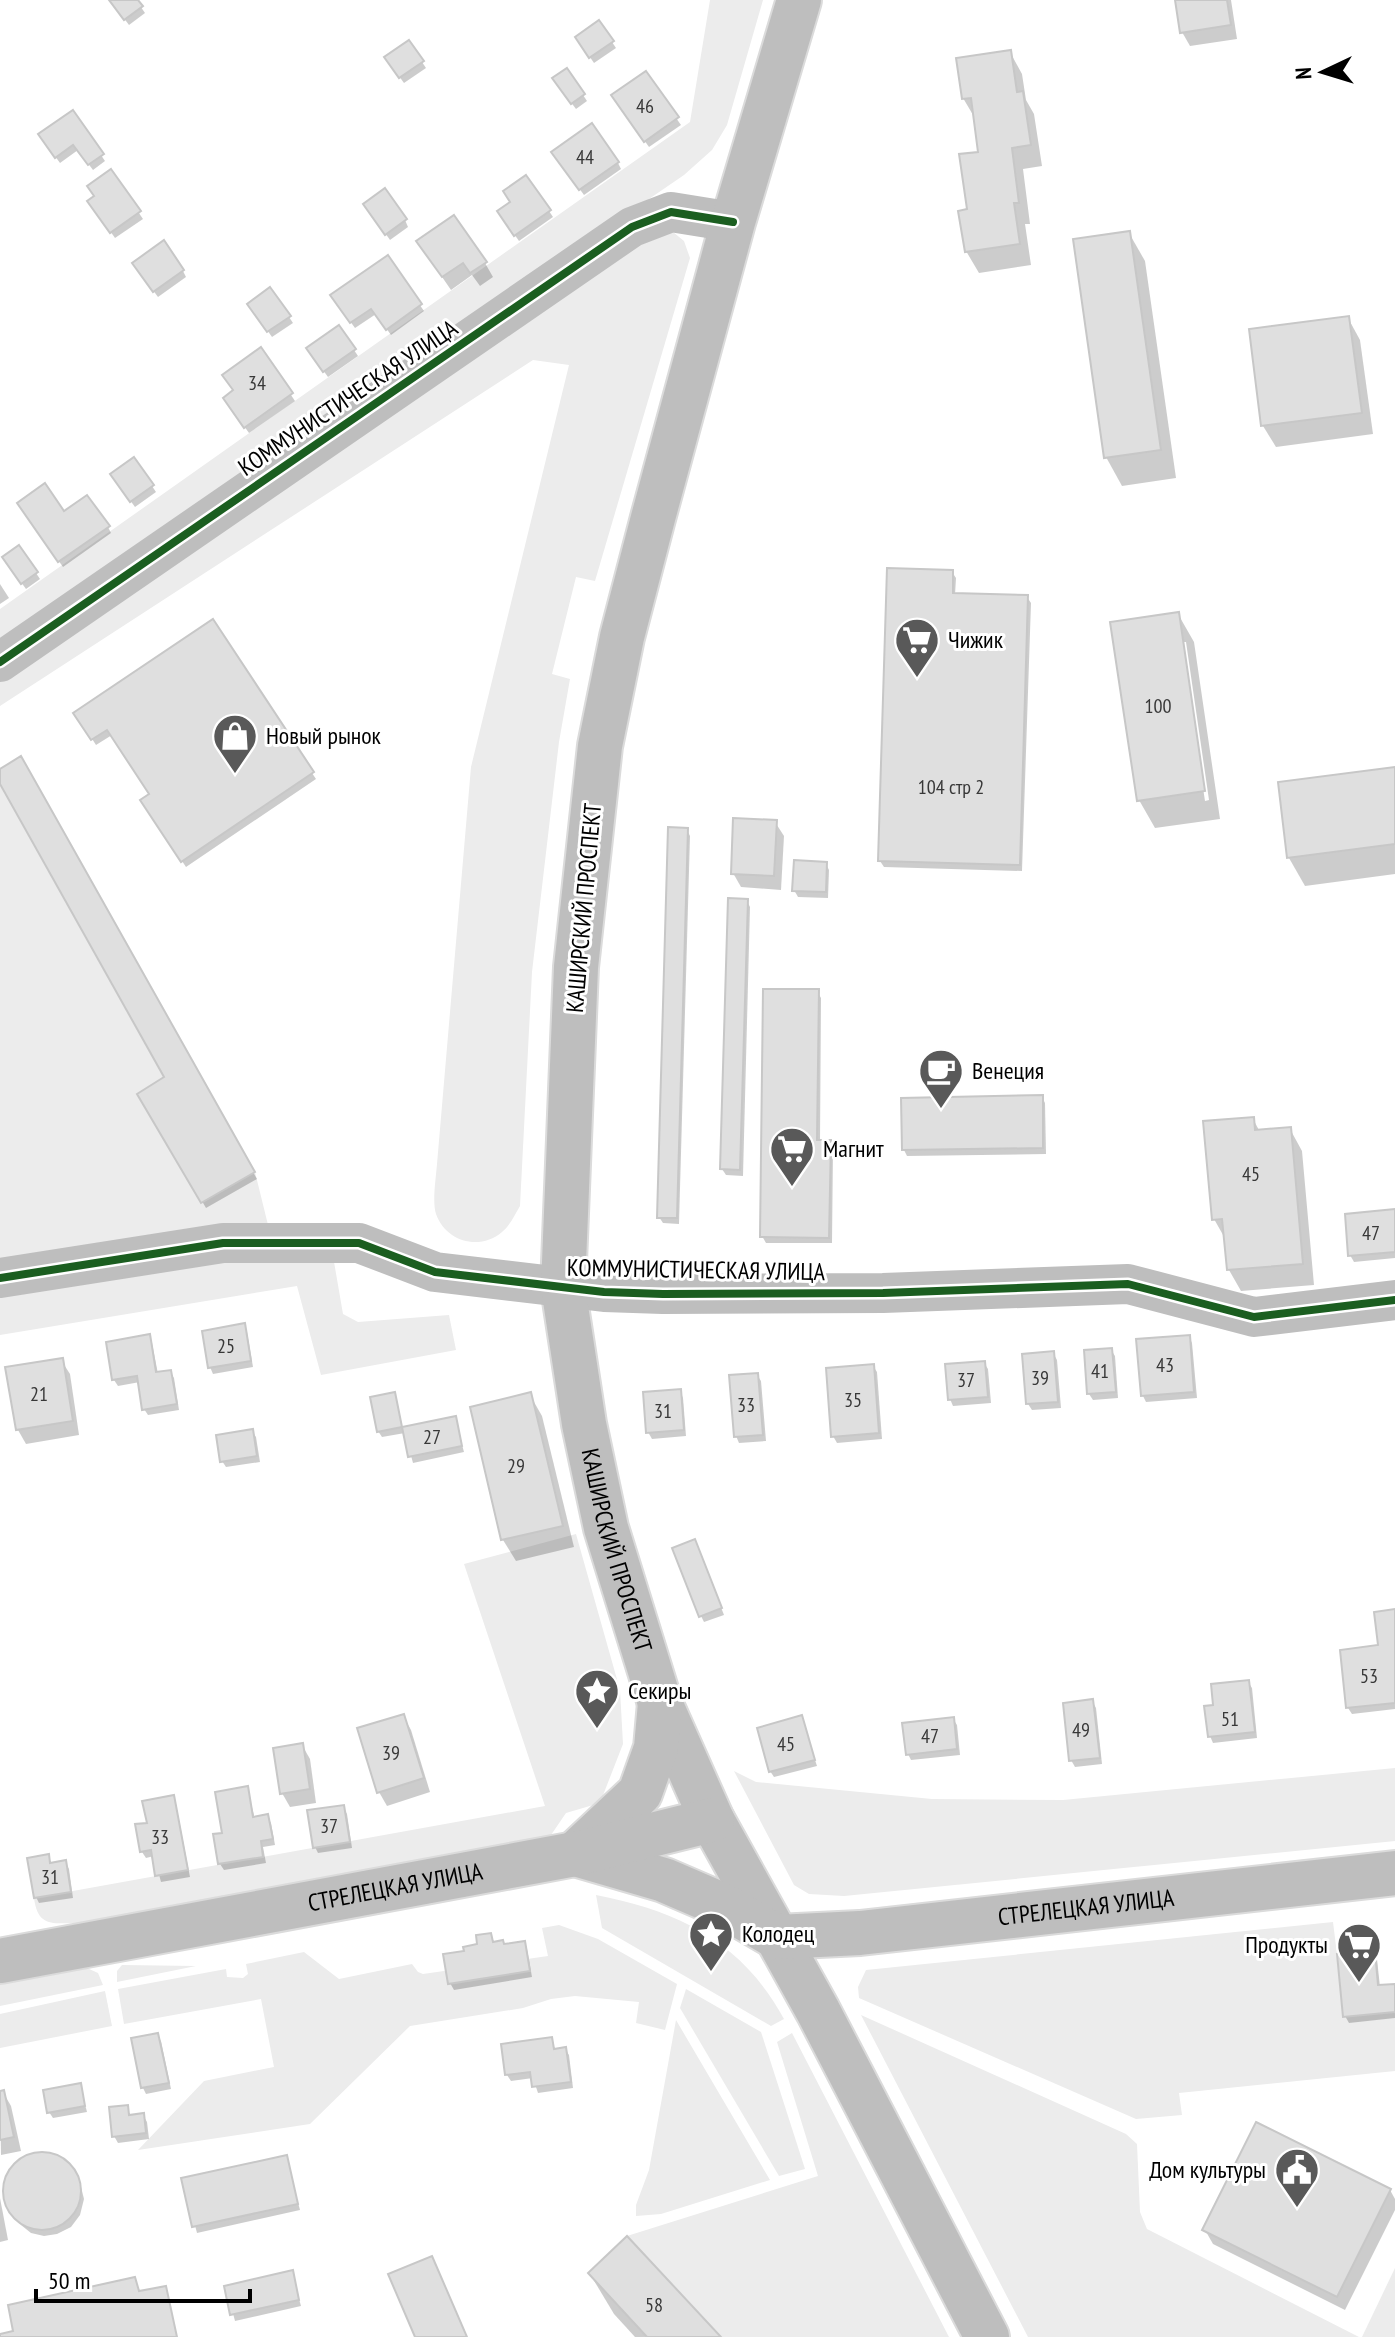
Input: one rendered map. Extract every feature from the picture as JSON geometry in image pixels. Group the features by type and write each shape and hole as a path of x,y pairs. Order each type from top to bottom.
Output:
{"main road":[{"name":"КАШИРСКИЙ ПРОСПЕКТ","path":"777,1937 712,1820 660,1703 606,1528 584,1424 563,1287 576,967 600,746 622,637 733,222 799,0"},
{"path":"575,1854 640,1793 656,1748 660,1703"},
{"path":"575,1854 712,1820"},
{"name":"СТРЕЛЕЦКАЯ УЛИЦА","path":"0,1961 575,1854 664,1880 722,1905 777,1937 860,1933 1395,1873"},
{"path":"777,1937 987,2337"}],"street":[{"name":"КОММУНИСТИЧЕСКАЯ УЛИЦА","path":"0,662 632,227 671,212 733,222"},
{"name":"КОММУНИСТИЧЕСКАЯ УЛИЦА","path":"0,1278 223,1243 359,1243 435,1272 604,1292 883,1293 1128,1284 1254,1317 1395,1300"}],"shaded area":[{"path":"710,0 763,0 727,125 712,150 684,175 0,644 0,609 690,122"},
{"path":"673,232 684,241 690,258 595,581 576,577 552,674 570,679 559,742 532,972 520,1206 507,1227 493,1238 464,1241 441,1224 436,1214 434,1196 471,767 569,365 533,360 0,706 0,680 641,238"},
{"path":"0,784 164,1077 138,1094 201,1203 255,1172 269,1229 0,1265"},
{"path":"333,1256 343,1314 358,1322 449,1315 456,1350 321,1375 297,1286 0,1335 0,1292 223,1258"},
{"path":"576,1534 620,1690 623,1744 600,1803 566,1813 551,1835 79,1923 48,1922 39,1915 34,1898 545,1806 464,1564"},
{"path":"1395,1768 1395,1841 844,1896 809,1894 794,1885 734,1771 756,1782 932,1799 1063,1800"},
{"path":"596,1895 654,1910 705,1934 749,1969 784,2019 771,2026 602,1928"},
{"path":"1333,1922 1337,1954 1395,2012 1395,2071 1179,2093 1182,2115 1136,2119 859,1998 858,1987 866,1970"},
{"path":"559,1925 598,1939 677,1984 665,2030 636,2023 639,2002 575,1996 551,1999 523,2008 410,2026 310,2124 138,2150 204,2081 274,2067 261,1999 124,2024 118,1989 226,1969 227,1977 243,1978 248,1974 246,1964 304,1952 339,1979 412,1964 423,1974 548,1956 542,1928"},
{"path":"122,1965 196,1966 117,1982 117,1971"},
{"path":"87,1968 98,1973 103,1985 0,2006 0,1983"},
{"path":"686,1989 761,2032 805,2169 779,2176 680,2008"},
{"path":"105,1991 112,2026 0,2048 0,2014"},
{"path":"861,2015 1126,2134 1137,2144 1140,2212 1147,2229 1359,2337 1028,2337"},
{"path":"676,2020 770,2180 661,2214 636,2216 636,2205 649,2170"},
{"path":"792,2033 949,2337 721,2337 627,2236 818,2176 777,2042"},
{"path":"1395,2268 1395,2337 1362,2337"}],"building":[{"path":"109,0 138,0 143,6 124,20"},
{"path":"1175,0 1227,0 1231,25 1180,33"},
{"path":"599,20 614,41 589,58 575,37"},
{"path":"409,40 424,61 399,78 384,57"},
{"path":"1011,50 1017,92 1023,91 1031,145 1012,148 1019,203 1014,203 1020,244 965,252 958,211 967,209 959,154 978,152 971,98 962,99 956,58"},
{"path":"567,68 585,94 571,104 552,78"},
{"path":"646,71 679,117 644,142 611,95"},
{"path":"73,110 104,154 88,165 73,145 55,158 38,134"},
{"path":"592,123 619,162 579,190 551,152"},
{"path":"111,169 141,211 110,233 87,201 94,196 87,186"},
{"path":"526,175 551,210 514,236 497,211 510,202 503,191"},
{"path":"385,188 407,219 385,235 363,204"},
{"path":"454,215 487,262 470,273 463,263 442,277 416,241"},
{"path":"1130,231 1161,450 1104,458 1073,239"},
{"path":"164,240 184,270 153,292 132,263"},
{"path":"388,255 422,304 386,330 371,309 350,323 330,295"},
{"path":"270,287 291,316 267,332 247,304"},
{"path":"1349,316 1362,413 1261,426 1249,329"},
{"path":"339,325 356,349 323,372 306,348"},
{"path":"261,347 293,393 244,428 223,398 233,390 222,375"},
{"path":"134,457 154,485 130,502 110,474"},
{"path":"45,483 64,511 87,495 110,526 58,562 17,503"},
{"path":"19,545 38,572 21,584 2,557"},
{"path":"887,568 953,570 953,593 1028,595 1020,865 878,861"},
{"path":"1179,612 1205,791 1137,801 1110,622"},
{"path":"213,619 314,772 181,862 140,800 149,794 107,730 91,740 73,713"},
{"path":"21,756 255,1172 201,1203 137,1094 164,1077 0,784 0,769"},
{"path":"1395,767 1395,844 1287,858 1278,782"},
{"path":"733,818 777,820 774,876 731,874"},
{"path":"668,827 688,828 677,1218 657,1218"},
{"path":"794,860 827,862 826,892 792,891"},
{"path":"728,898 748,899 740,1170 720,1169"},
{"path":"763,989 819,989 817,1140 831,1140 829,1238 760,1237"},
{"path":"1043,1095 1043,1148 902,1150 901,1098"},
{"path":"1254,1117 1255,1130 1291,1127 1303,1264 1227,1270 1222,1219 1212,1220 1203,1121"},
{"path":"1395,1209 1395,1252 1348,1256 1345,1214"},
{"path":"245,1323 251,1361 208,1368 202,1331"},
{"path":"150,1334 156,1372 171,1370 177,1404 142,1410 137,1376 112,1380 106,1342"},
{"path":"1190,1335 1194,1392 1141,1396 1136,1339"},
{"path":"1112,1348 1116,1392 1087,1394 1084,1350"},
{"path":"1054,1351 1058,1402 1026,1404 1022,1354"},
{"path":"63,1358 73,1421 16,1430 5,1367"},
{"path":"985,1361 988,1397 948,1400 945,1364"},
{"path":"874,1364 879,1433 831,1437 826,1368"},
{"path":"758,1373 763,1435 734,1437 729,1375"},
{"path":"681,1389 684,1430 646,1433 643,1392"},
{"path":"395,1392 402,1427 377,1432 370,1397"},
{"path":"531,1392 563,1526 501,1540 470,1407"},
{"path":"456,1416 462,1446 408,1457 402,1427"},
{"path":"253,1429 257,1456 220,1462 216,1435"},
{"path":"695,1539 722,1608 699,1617 672,1548"},
{"path":"1395,1609 1395,1703 1346,1708 1340,1650 1378,1645 1374,1612"},
{"path":"1249,1680 1255,1732 1208,1737 1204,1706 1213,1705 1211,1684"},
{"path":"1093,1699 1100,1758 1069,1761 1063,1703"},
{"path":"404,1714 424,1778 377,1793 357,1728"},
{"path":"802,1715 815,1760 769,1772 757,1728"},
{"path":"954,1717 957,1749 906,1755 902,1723"},
{"path":"303,1743 310,1789 280,1794 273,1748"},
{"path":"248,1786 253,1817 268,1814 273,1839 261,1841 263,1857 218,1864 213,1834 222,1833 215,1792"},
{"path":"174,1795 188,1870 155,1876 151,1850 140,1852 135,1824 147,1823 142,1801"},
{"path":"344,1805 350,1842 313,1848 307,1810"},
{"path":"49,1854 50,1863 66,1860 71,1892 34,1898 27,1858"},
{"path":"491,1933 493,1942 525,1941 530,1971 448,1984 443,1954 464,1951 463,1947 477,1944 476,1935"},
{"name":"Продукты","path":"1375,1951 1378,1985 1395,1984 1395,2012 1343,2017 1337,1954"},
{"path":"158,2033 169,2083 141,2088 131,2038"},
{"path":"552,2037 554,2049 566,2047 571,2082 532,2087 530,2072 505,2075 501,2044"},
{"path":"81,2083 85,2106 47,2113 43,2090"},
{"path":"4,2090 14,2137 0,2140 0,2091"},
{"path":"128,2105 129,2115 144,2113 146,2133 112,2137 109,2107"},
{"name":"Дом культуры","path":"1256,2122 1391,2189 1337,2297 1202,2230"},
{"path":"42,2152 57,2155 69,2164 78,2176 81,2191 78,2206 69,2218 57,2227 42,2230 27,2227 15,2218 6,2206 3,2191 6,2176 15,2164 27,2155"},
{"path":"287,2155 298,2204 192,2227 181,2178"},
{"path":"627,2236 721,2337 647,2337 588,2273"},
{"path":"432,2256 467,2337 415,2337 388,2274"},
{"path":"293,2270 299,2300 230,2315 224,2286"},
{"path":"135,2277 139,2291 166,2286 177,2337 0,2337 0,2334 13,2331 8,2305"}],"cycle path":[{"path":"0,662 632,227 671,212 733,222"},
{"path":"0,1278 223,1243 359,1243 435,1272 604,1292 883,1293 1128,1284 1254,1317 1395,1300"}],"place":[{"name":"Чижик","path":"917,679"},
{"name":"Новый рынок","path":"235,775"},
{"name":"Венеция","path":"941,1110"},
{"name":"Магнит","path":"792,1188"},
{"name":"Секиры","path":"597,1730"},
{"name":"Колодец","path":"711,1973"},
{"name":"Продукты","path":"1359,1984"},
{"name":"Дом культуры","path":"1297,2209"}]}
